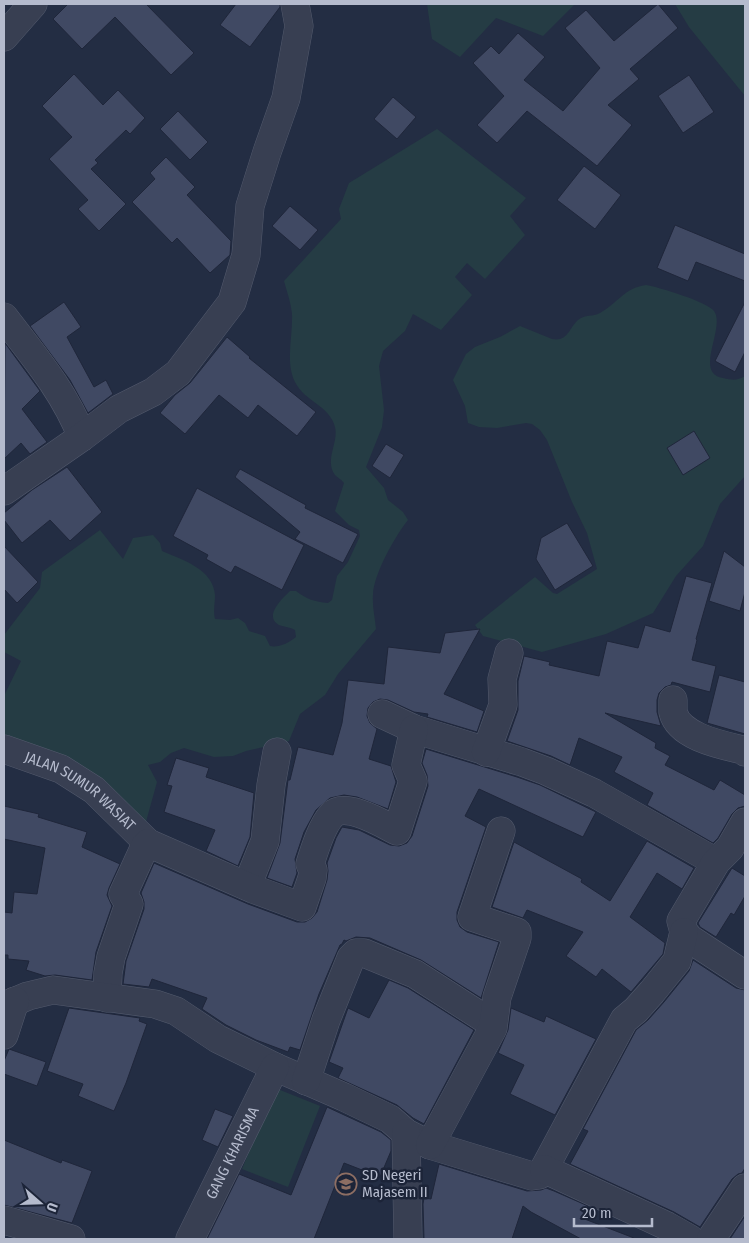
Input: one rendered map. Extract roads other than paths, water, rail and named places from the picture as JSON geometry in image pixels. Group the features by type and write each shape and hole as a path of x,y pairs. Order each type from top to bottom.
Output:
{"street":[{"path":"4,37 33,4"},
{"path":"4,490 82,437 119,409 153,392 178,373 232,302 246,255 250,206 286,98 299,26 295,4"},
{"path":"4,317 57,388 74,416 82,437"},
{"path":"486,752 503,705 502,679 509,653"},
{"path":"673,700 674,713 686,730 710,741 745,752"},
{"path":"382,714 414,729 522,762 594,793 716,862"},
{"path":"107,998 111,957 129,904 124,894 148,843 247,886 302,907 312,878 313,870 310,864 319,838 332,814 342,810 360,813 397,830 413,781 406,765 414,729"},
{"name":"JALAN SUMUR WASIAT","path":"4,749 61,769 94,790 148,843"},
{"path":"247,886 265,842 271,785 277,752"},
{"path":"745,822 730,848 716,862 681,921 684,932 690,939 745,975"},
{"path":"430,1145 493,1024 497,997 517,938 517,932 472,917 501,831"},
{"path":"4,1035 9,1004 53,990 155,1004 176,1010 218,1039 275,1067 344,1096 390,1119 406,1133 430,1145 532,1176 539,1175 624,1020 647,998 677,961 684,932"},
{"path":"306,1081 326,1020 351,958 356,953 364,953 415,974 493,1024"},
{"name":"GANG KHARISMA","path":"190,1239 275,1067"},
{"path":"406,1133 408,1239"},
{"path":"544,1169 667,1226 690,1239"},
{"path":"711,1239 745,1188"},
{"path":"4,1220 71,1239"}],"place":[{"name":"SD Negeri Majasem II","path":"346,1184"}]}
